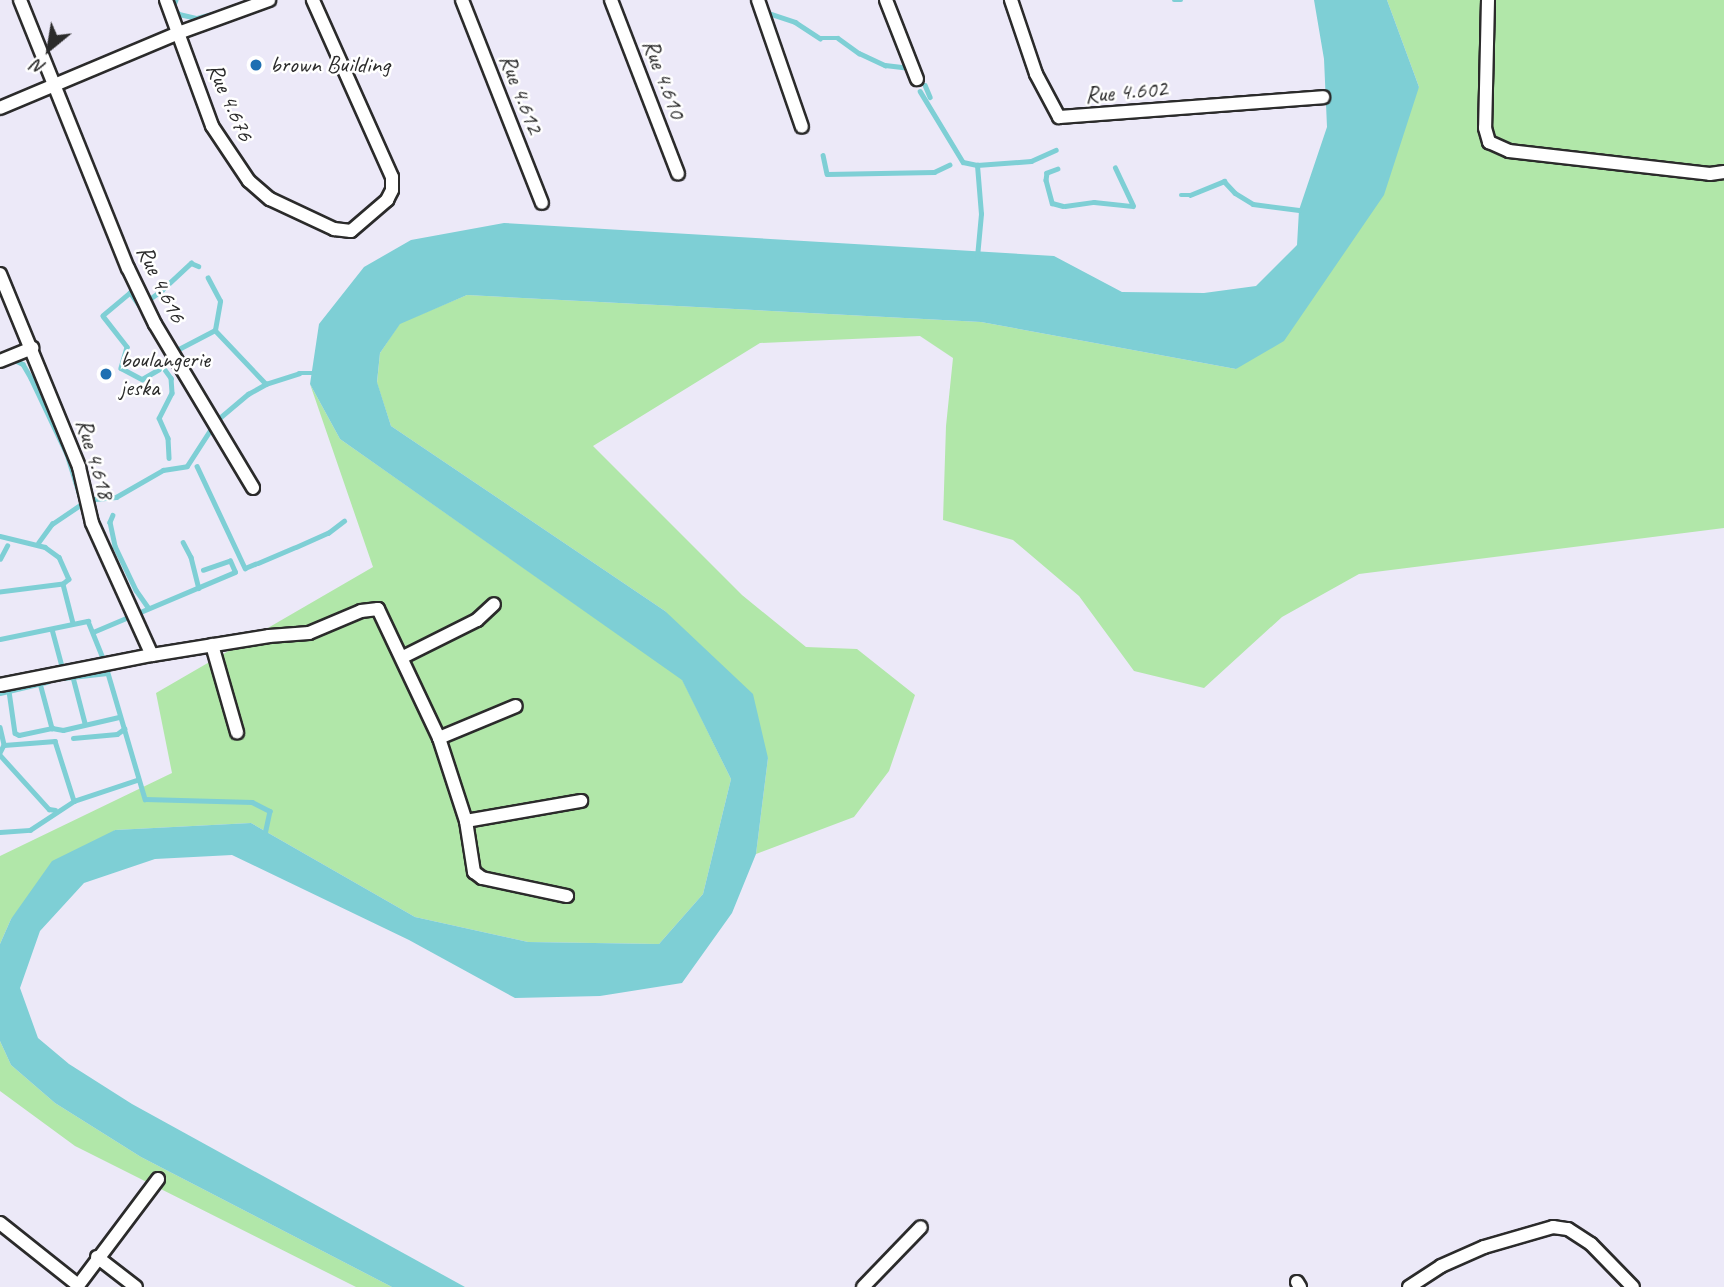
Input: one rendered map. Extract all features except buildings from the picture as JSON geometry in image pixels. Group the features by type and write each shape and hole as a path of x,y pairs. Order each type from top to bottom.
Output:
{"street":[{"name":"Rue 4.616","path":"20,0 155,324 253,488"},
{"path":"166,0 178,33"},
{"path":"0,107 178,33 269,0"},
{"name":"Rue 4.676","path":"178,33 212,126 249,181 270,199 334,229 351,231 387,200 392,190 392,177 313,0"},
{"name":"Rue 4.612","path":"462,0 542,203"},
{"name":"Rue 4.610","path":"611,0 678,174"},
{"path":"758,0 802,127"},
{"path":"886,0 917,79"},
{"name":"Rue 4.602","path":"1011,0 1037,74 1059,117 1323,97"},
{"path":"1488,0 1485,128 1489,142 1509,151 1710,174 1724,172"},
{"name":"Rue 4.618","path":"0,274 79,467 92,523 152,654"},
{"path":"0,360 32,348"},
{"path":"402,657 477,620 494,604"},
{"path":"0,685 152,654 309,633 371,608 382,612 439,738 466,821 474,872 478,876 567,896"},
{"path":"212,645 237,732"},
{"path":"439,738 516,706"},
{"path":"466,821 581,801"},
{"path":"0,1223 78,1286 97,1257 158,1179"},
{"path":"863,1287 921,1227"},
{"path":"1409,1287 1427,1282 1484,1247 1553,1227 1567,1229 1591,1244 1633,1287"},
{"path":"97,1257 136,1287"}],"green space":[{"path":"1387,0 1724,0 1724,528 1359,574 1282,617 1204,688 1134,671 1079,596 1013,540 943,520 946,426 953,358 920,336 760,343 593,446 742,595 806,647 857,649 915,695 889,771 854,817 756,854 768,758 665,611 391,426 377,383 380,353 400,323 467,295 981,322 1236,369 1419,87"},
{"path":"310,384 340,439 682,679 731,779 703,894 659,944 528,942 415,917 251,823 115,830 11,919 0,944 0,856 172,773 156,693 373,567"},
{"path":"0,1041 11,1065 55,1103 141,1157 392,1287 356,1287 75,1146 0,1091"}],"water":[{"path":"1314,0 1387,0 1419,87 1384,195 1284,341 1236,369 981,322 467,295 400,324 380,353 377,382 391,426 665,611 753,694 768,758 756,854 732,913 682,983 600,996 515,998 409,940 232,855 155,859 84,883 40,931 20,988 38,1038 69,1064 132,1104 465,1287 392,1287 141,1157 55,1103 11,1065 0,1041 0,944 11,919 52,861 115,830 251,823 415,917 528,942 659,944 703,894 731,779 682,680 340,439 310,384 319,324 364,267 411,240 504,223 1054,256 1122,292 1204,293 1256,286 1297,245 1299,210 1327,127 1324,59"}],"waterway":[{"path":"176,0 173,7 179,14 197,18 219,12"},
{"path":"1174,0 1181,0"},
{"path":"765,12 795,22 820,38 838,38 859,53 885,65 910,68"},
{"path":"925,85 930,97"},
{"path":"920,91 963,162 977,165 1031,161 1056,150"},
{"path":"823,155 827,174 934,172 949,165"},
{"path":"977,165 981,214 977,257"},
{"path":"1065,206 1094,202 1133,206 1115,168"},
{"path":"1058,169 1047,173 1046,180 1052,203 1063,206"},
{"path":"1181,195 1190,195 1224,181 1235,193 1253,204 1299,210"},
{"path":"164,288 191,263 198,266"},
{"path":"173,352 215,330 220,301 208,278"},
{"path":"151,298 162,290"},
{"path":"142,310 130,293 103,316 127,347 121,368 142,379 163,367 171,378 172,393 159,418 168,438 169,458"},
{"path":"215,330 266,384"},
{"path":"13,359 23,364 31,378 67,454 80,496"},
{"path":"38,543 52,524 80,505 95,499 116,497 163,470 187,466 216,421 248,394 266,384 299,373 315,373"},
{"path":"197,466 245,568 255,564"},
{"path":"113,515 110,522 115,546 136,590 148,607"},
{"path":"296,547 328,533 344,521"},
{"path":"0,536 45,547 59,557 69,579 63,584 0,592"},
{"path":"183,542 191,557 199,588"},
{"path":"0,559 7,546"},
{"path":"258,563 294,548"},
{"path":"93,632 235,572 230,561 204,570"},
{"path":"63,584 73,623"},
{"path":"0,639 88,621 105,663 145,799 252,802 270,811 265,835"},
{"path":"52,629 62,667"},
{"path":"63,678 107,673"},
{"path":"73,677 85,723"},
{"path":"0,693 47,682"},
{"path":"40,683 52,728"},
{"path":"9,691 15,733 19,735 52,728 63,730 119,717"},
{"path":"0,727 4,745 0,753"},
{"path":"73,738 117,734 124,729"},
{"path":"4,745 55,741 74,801"},
{"path":"0,755 49,809 55,810"},
{"path":"0,832 30,830 74,801 137,780"}],"place":[{"name":"brown Building","path":"256,65"},
{"name":"boulangerie jeska","path":"106,374"}]}
